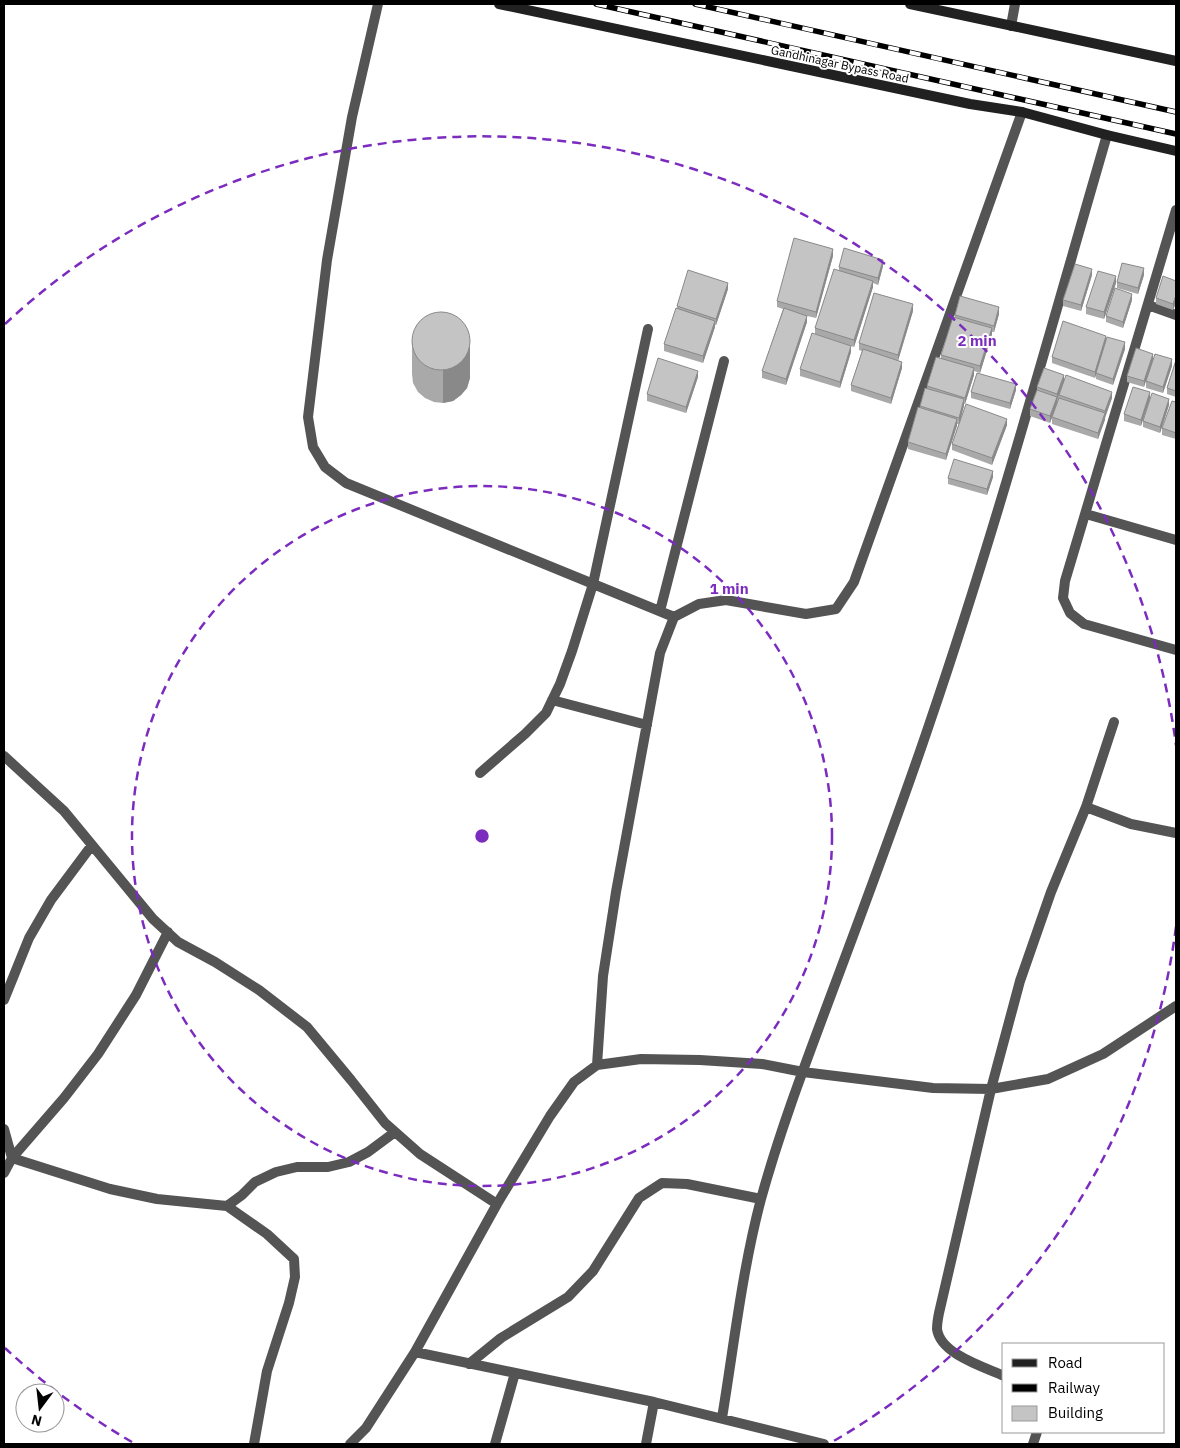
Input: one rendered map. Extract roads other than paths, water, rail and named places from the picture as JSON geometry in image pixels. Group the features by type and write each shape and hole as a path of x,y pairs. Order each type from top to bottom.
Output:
{"main road":[{"name":"Gandhinagar Bypass Road","path":"499,4 970,104 1022,112 1106,135 1176,151"},
{"path":"910,4 1176,62"}],"street":[{"path":"378,4 352,117 327,260 308,417 313,447 325,467 346,483 674,617"},
{"path":"1011,26 1015,4"},
{"path":"597,1065 603,976 616,892 660,653 674,617 699,604 726,600 806,614 836,609 854,582 1022,112"},
{"path":"722,1418 748,1256 761,1199 803,1072 899,813 942,686 991,534 1106,135"},
{"path":"1176,210 1065,581 1063,598 1070,613 1084,624 1176,650"},
{"path":"1148,305 1176,315"},
{"path":"480,773 546,713 560,684 593,584 648,329"},
{"path":"660,612 724,361"},
{"path":"1086,514 1176,540"},
{"path":"552,700 647,725"},
{"path":"1002,1375 956,1354 943,1344 937,1330 939,1313 991,1090 1020,981 1051,892 1086,807 1114,722"},
{"path":"4,756 64,810 154,919 178,942 215,962 259,990 307,1028 352,1080 385,1123 420,1154 497,1204"},
{"path":"1086,807 1131,824 1176,833"},
{"path":"4,1000 29,938 51,900 92,845"},
{"path":"4,1173 12,1158 64,1098 98,1054 136,995 168,932"},
{"path":"350,1444 366,1428 415,1352 497,1204 550,1116 574,1082 597,1065 641,1059 700,1060 762,1064 803,1072 933,1088 991,1090 1048,1079 1064,1072 1103,1054 1176,1006"},
{"path":"4,1129 12,1158"},
{"path":"227,1206 255,1182 276,1172 297,1167 328,1167 349,1162 368,1152 395,1132"},
{"path":"12,1158 110,1189 157,1199 227,1206 268,1234 294,1259 295,1277 289,1303 267,1371 254,1444"},
{"path":"469,1364 501,1338 568,1296 593,1270 639,1198 662,1183 687,1184 761,1199"},
{"path":"415,1352 654,1402 824,1444"},
{"path":"495,1444 515,1373"},
{"path":"646,1444 654,1402"}],"railway":[{"path":"596,4 1176,134"},
{"path":"695,4 1176,112"}]}
